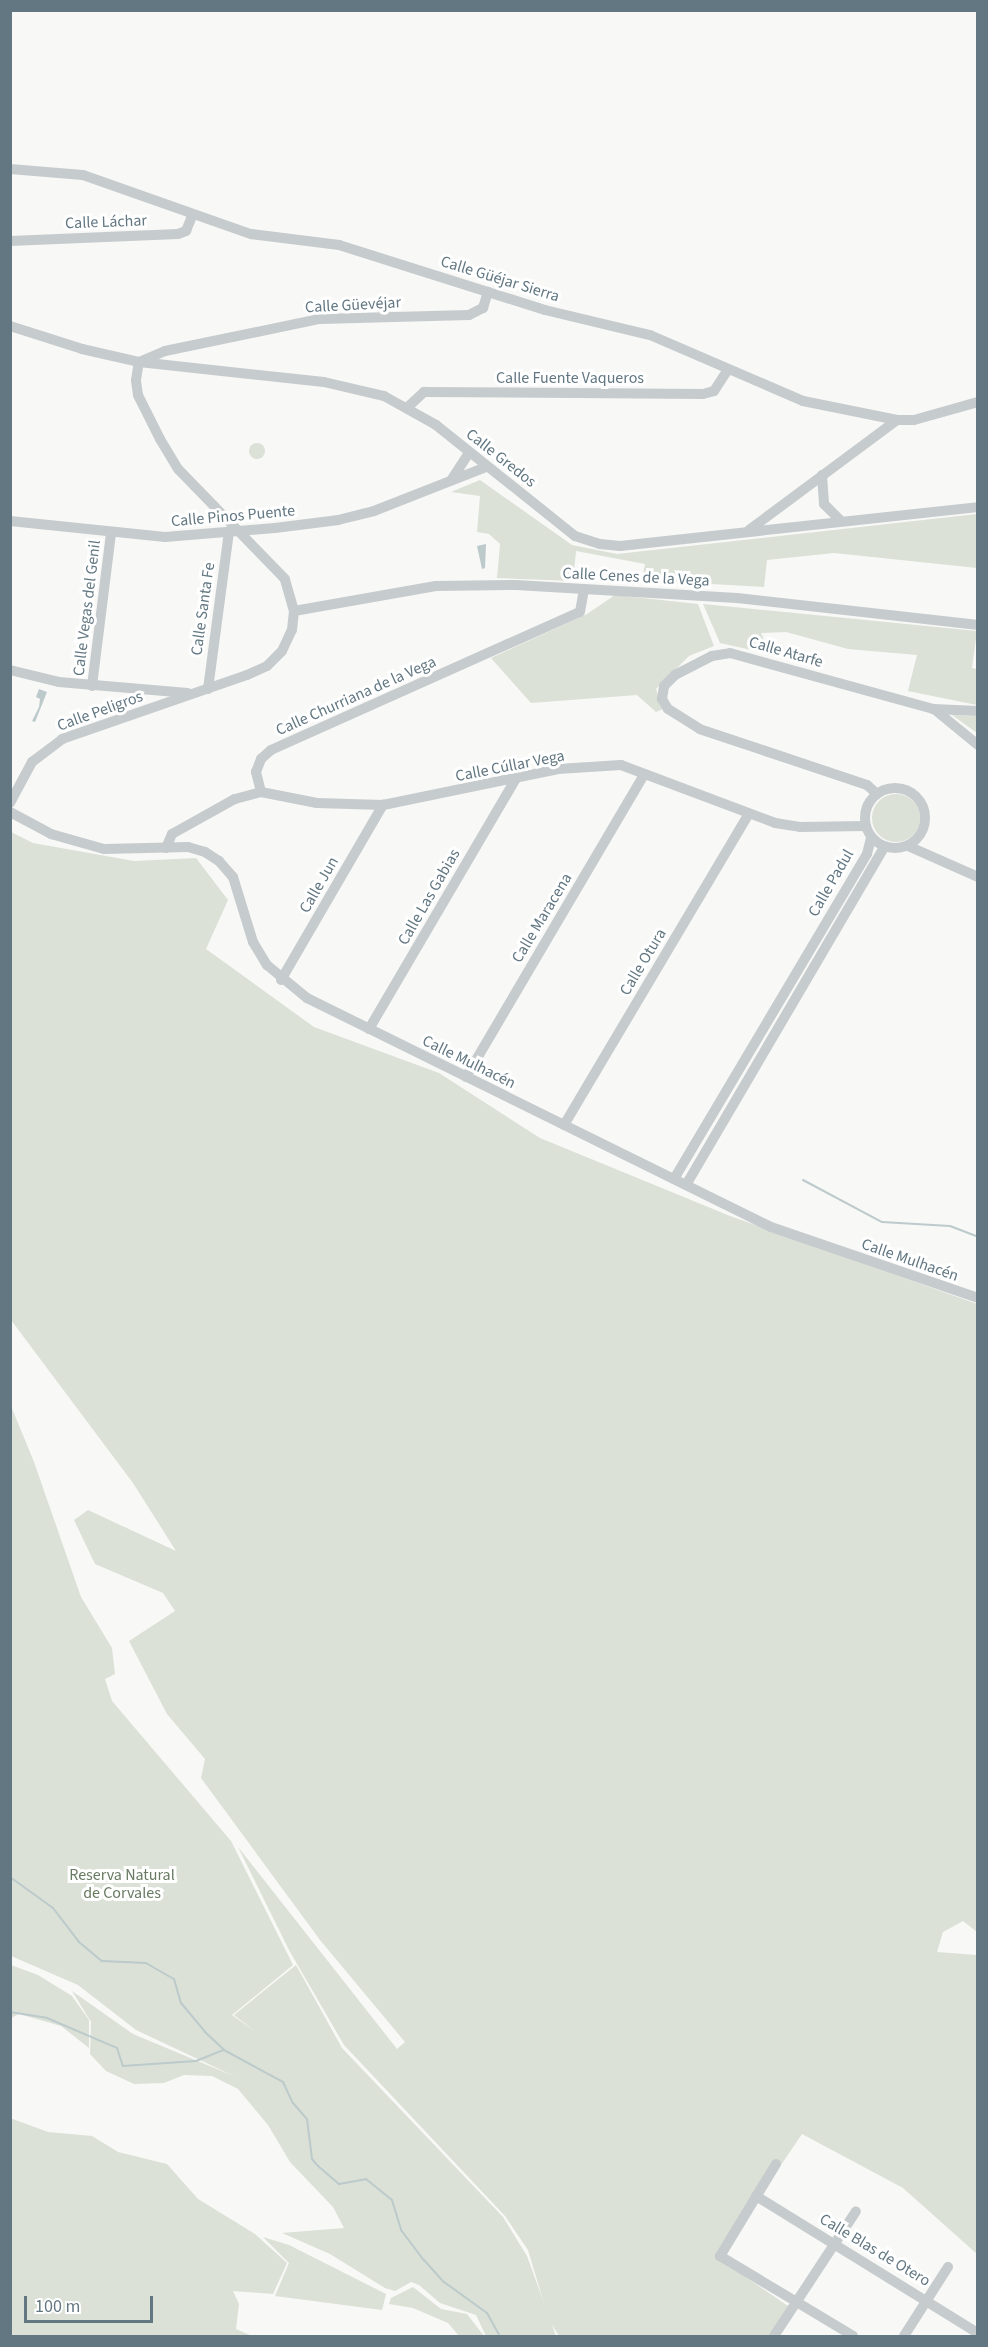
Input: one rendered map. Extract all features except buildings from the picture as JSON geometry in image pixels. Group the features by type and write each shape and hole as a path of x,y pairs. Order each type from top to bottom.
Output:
{"street":[{"name":"Calle Güéjar Sierra","path":"10,169 83,175 192,216 251,234 339,245 488,292 650,335 727,371 803,401 897,420 914,420 978,402"},
{"name":"Calle Láchar","path":"10,241 178,234 186,231 192,216"},
{"name":"Calle Güevéjar","path":"139,362 165,351 320,319 469,315 483,308 488,292"},
{"name":"Calle Gredos","path":"10,326 82,349 139,362 358,387 409,406 575,536 600,544 620,546 840,520 978,507"},
{"name":"Calle Peligros","path":"10,803 32,762 62,739 208,689 267,666 282,651 292,630 294,611 285,579 234,532 178,468 160,439 138,395 136,380 139,362"},
{"name":"Calle Fuente Vaqueros","path":"409,406 424,392 703,394 714,391 727,371"},
{"path":"749,530 897,420"},
{"path":"452,479 469,453"},
{"name":"Calle Pinos Puente","path":"10,520 111,533 165,537 234,532 338,520 374,511 486,466"},
{"path":"822,475 824,504 840,520"},
{"name":"Calle Santa Fe","path":"208,689 234,532"},
{"name":"Calle Vegas del Genil","path":"92,686 111,533"},
{"name":"Calle Cenes de la Vega","path":"294,611 436,586 516,585 737,598 978,625"},
{"name":"Calle Churriana de la Vega","path":"261,792 256,772 261,759 271,750 580,612 584,590"},
{"name":"Calle Atarfe","path":"877,794 867,785 700,729 668,709 662,699 664,686 675,675 702,661 730,653 933,709 978,711"},
{"name":"Calle Peligros","path":"10,670 92,686 193,694"},
{"path":"933,709 978,746"},
{"name":"Calle Cúllar Vega","path":"261,792 317,803 383,805 515,780 558,769 621,765 748,815 800,827 865,826"},
{"name":"Calle Maracena","path":"466,1077 644,775"},
{"name":"Calle Las Gabias","path":"369,1029 515,780"},
{"path":"908,846 922,832 925,813 922,803 907,790 897,788 877,794 866,808 865,826 871,838 885,847 908,846 978,877"},
{"path":"166,848 172,834 235,799 261,792"},
{"name":"Calle Jun","path":"281,980 383,805"},
{"name":"Calle Mulhacén","path":"10,812 75,843 131,851 188,847 219,861 233,877 253,942 281,980 307,998 771,1227 978,1298"},
{"name":"Calle Otura","path":"564,1125 748,815"},
{"name":"Calle Padul","path":"674,1179 867,854 871,838"},
{"name":"Calle Padul","path":"686,1185 885,847"},
{"name":"Calle Padul","path":"814,942 825,948"},
{"path":"772,1013 783,1019"},
{"path":"728,1088 739,1094"},
{"path":"776,2164 720,2256 853,2337"},
{"name":"Calle Blas de Otero","path":"756,2196 928,2300 978,2333"},
{"path":"774,2337 856,2211"},
{"path":"904,2337 948,2267"}],"green space":[{"path":"257,443 265,451 257,459 249,451"},
{"path":"480,480 572,545 617,554 977,514 977,568 834,553 767,560 764,587 642,580 645,564 576,551 573,581 497,578 500,544 489,534 477,532 480,496 451,492"},
{"path":"615,595 698,604 714,646 689,656 656,689 663,709 656,712 637,695 531,703 491,658 587,614"},
{"path":"703,604 977,631 972,668 977,669 977,705 908,691 917,655 848,649 786,632 761,633 770,654 720,643"},
{"path":"952,715 977,716 977,733"},
{"path":"891,794 901,794 916,804 920,818 919,827 910,838 901,842 891,842 876,832 872,823 872,813 882,798"},
{"path":"11,832 33,843 134,861 196,858 228,900 206,949 314,1027 439,1073 540,1138 730,1216 977,1304 977,1932 963,1921 943,1932 937,1952 977,1955 977,2254 903,2188 802,2134 718,2258 788,2306 769,2336 559,2336 549,2320 528,2250 505,2216 344,2045 289,1950 238,1847 397,2049 405,2042 320,1940 201,1778 205,1759 167,1714 129,1641 175,1611 163,1593 95,1564 74,1520 88,1510 176,1551 133,1483 11,1320"},
{"name":"Reserva Natural de Corvales","path":"11,1406 34,1462 81,1597 112,1648 115,1674 105,1679 112,1701 231,1841 293,1965 232,2015 257,2033 234,2015 296,1965 342,2048 503,2217 527,2256 556,2336 486,2336 476,2315 440,2303 419,2285 411,2282 395,2291 385,2288 330,2254 282,2233 344,2228 333,2207 290,2162 268,2125 238,2089 212,2076 184,2075 164,2083 134,2084 106,2071 90,2054 91,2022 72,1991 133,2034 236,2077 136,2030 78,1985 11,1956"},
{"path":"11,1965 38,1975 72,1996 89,2020 89,2048 61,2026 19,2014 11,2018"},
{"path":"10,2118 48,2132 92,2136 118,2152 167,2164 198,2199 255,2234 287,2263 273,2294 233,2291 239,2304 236,2329 252,2336 11,2336"},
{"path":"263,2237 289,2245 386,2294 382,2310 275,2296 289,2263"},
{"path":"413,2287 441,2309 467,2314 484,2336 459,2336 448,2323 413,2308 389,2304 391,2298"}],"shaded area":[{"path":"486,544 485,568 482,569 477,546"},
{"path":"39,689 47,692 35,722 32,721 39,707 40,699 36,697"}],"waterway":[{"path":"803,1180 882,1222 950,1226 978,1237"},
{"path":"10,1877 53,1908 79,1942 102,1961 146,1963 174,1979 181,2003 205,2032 224,2050 283,2082 293,2103 307,2119 312,2159 318,2166 339,2184 366,2179 392,2200 401,2230 424,2260 444,2282 487,2313 500,2336"},
{"path":"10,2012 47,2018 117,2048 123,2066 196,2061 223,2050"}]}
